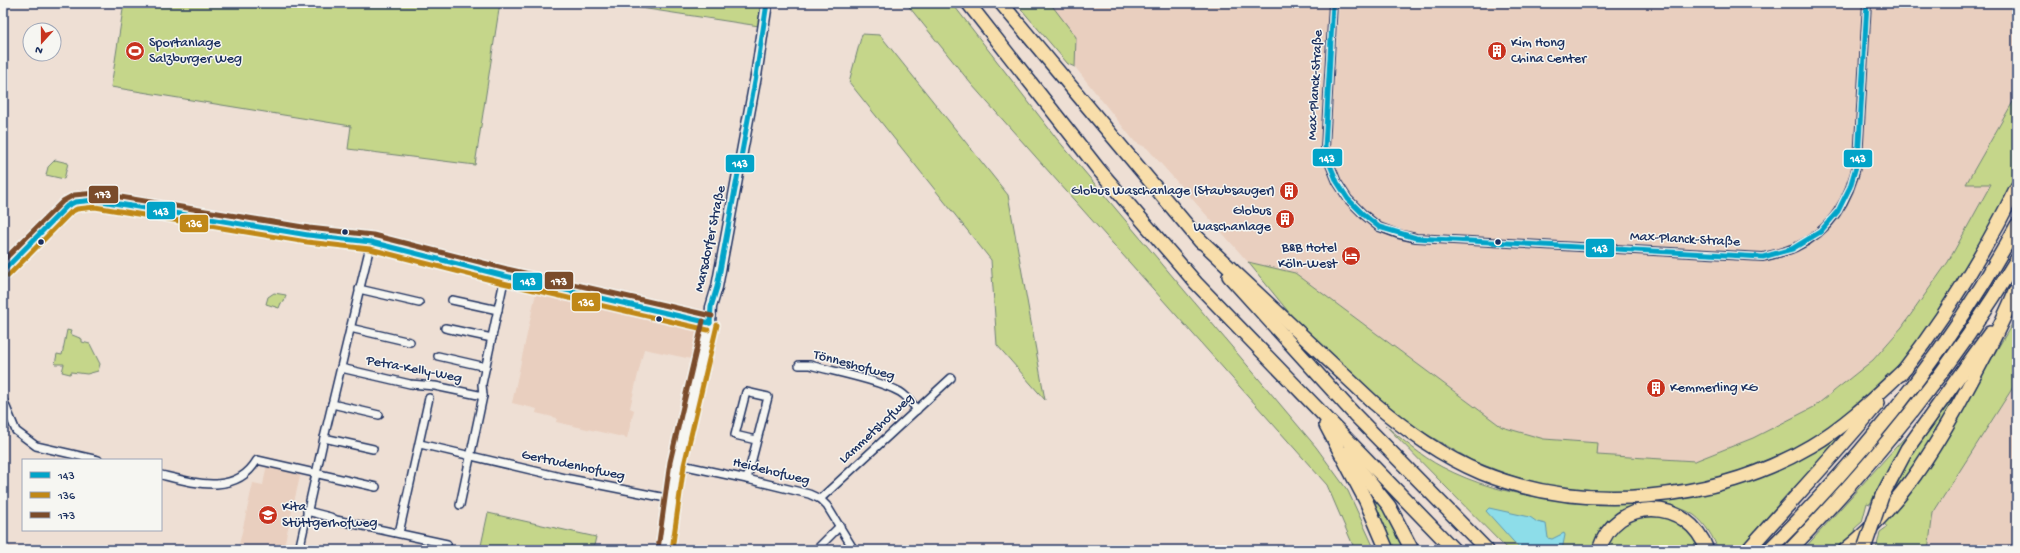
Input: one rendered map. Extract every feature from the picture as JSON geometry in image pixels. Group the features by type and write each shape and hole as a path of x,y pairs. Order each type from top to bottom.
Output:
{"highway":[{"path":"968,3 1099,170 1196,283 1454,550"},
{"path":"1001,3 1236,285 1355,416 1487,550"},
{"path":"1763,550 1831,460 1906,368 1969,274 2017,187"},
{"path":"1769,550 1856,456 1911,390 1972,303 2017,225"},
{"path":"1195,235 1362,392 1405,428 1437,450 1468,467 1506,482 1539,490 1595,496 1640,497 1689,491 1733,480 1782,461 1824,438 1858,412 1906,368"},
{"path":"1790,550 1869,466 1924,398 1979,321 2017,259"},
{"path":"1865,548 1882,496 1907,449 1984,341 2016,291"},
{"path":"1845,550 1884,516 1919,472 1989,351 2016,291"},
{"path":"1316,408 1366,501 1387,550"},
{"path":"1336,443 1389,506 1412,550"},
{"path":"1748,550 1787,505 1831,460"},
{"path":"1599,550 1604,537 1614,525 1629,515 1646,510 1660,510 1673,513 1684,518 1700,535 1707,550"}],"street":[{"name":"Marsdorfer Straße","path":"665,550 677,464 710,323 710,307 717,287 750,113 767,3"},
{"name":"Max-Planck-Straße","path":"1333,3 1325,148 1337,182 1348,200 1379,226 1398,234 1416,238 1763,257 1795,248 1814,237 1829,225 1845,202 1854,182 1858,160 1867,3"},
{"path":"3,271 67,206 75,202 95,200 308,235 371,242 505,276 710,323"},
{"path":"299,550 371,242"},
{"path":"460,504 483,396 482,384 505,276"},
{"path":"359,289 419,303"},
{"path":"452,300 498,310"},
{"path":"350,328 410,342"},
{"path":"445,328 492,338"},
{"path":"438,356 486,367"},
{"name":"Tönneshofweg","path":"799,365 838,372 886,386 900,392 910,400 917,410"},
{"name":"Petra-Kelly-Weg","path":"341,368 410,384 435,386 483,396"},
{"name":"Lammetshofweg","path":"820,499 951,378"},
{"path":"747,479 768,397 746,392 735,435 756,440"},
{"path":"399,532 409,495 430,398"},
{"path":"3,400 16,431 32,443 50,450 93,459"},
{"path":"332,404 379,415"},
{"path":"324,438 373,449"},
{"name":"Gertrudenhofweg","path":"420,444 565,478 671,499"},
{"path":"162,475 214,485 234,481 250,472 256,460 376,487"},
{"name":"Heidehofweg","path":"677,464 809,494 820,499 828,506 854,550"},
{"path":"308,511 330,516 336,520 399,532 405,536 447,544 446,550"},
{"path":"816,550 840,526"}],"shaded area":[{"path":"1016,3 1329,3 1320,147 1328,175 1339,3 2017,3 2017,80 2014,100 1966,184 1992,183 1948,262 1902,327 1873,360 1814,407 1753,438 1695,461 1597,455 1597,443 1544,439 1502,427 1295,273 1248,262 1147,148 1135,142 1075,67 1068,64"},
{"path":"539,279 706,310 696,360 644,349 630,408 634,410 627,438 556,422 557,418 536,413 537,409 512,403"},
{"path":"2017,381 2017,550 1928,550 1933,513"},
{"name":"Kita Stüttgerhofweg","path":"267,464 301,472 283,550 261,550 239,545 253,483 263,485"}],"green space":[{"path":"124,3 500,3 475,165 348,149 351,126 111,87"},
{"path":"608,3 762,3 759,26"},
{"path":"906,3 952,3 1057,139 1316,447 1348,491 1375,550 1355,550 1327,485 972,85"},
{"path":"1016,3 1050,3 1076,37 1075,67 1068,64"},
{"path":"862,34 880,35 1008,195 1045,400 997,345 991,260 849,82"},
{"path":"2017,80 2017,172 1984,242 1953,293 1900,366 1859,408 1797,447 1737,472 1694,484 1657,490 1594,492 1531,483 1473,461 1416,428 1363,385 1308,336 1248,262 1295,273 1502,427 1544,439 1598,443 1597,455 1695,461 1753,438 1814,407 1873,360 1902,327 1948,262 1991,184 1966,184 2014,100"},
{"path":"55,160 68,163 64,179 46,175 48,167"},
{"path":"274,293 286,295 284,302 281,303 279,308 266,304 268,297"},
{"path":"2017,316 2017,381 1933,513 1928,550 1876,550 1880,532 1887,527 1883,522 1965,403"},
{"path":"67,330 71,331 70,334 82,339 82,342 90,344 100,364 98,371 87,374 71,372 70,374 62,372 64,364 55,364 57,354 62,355"},
{"path":"1970,376 1924,456 1891,499 1904,468 1924,437"},
{"path":"1859,416 1792,494 1789,492 1738,550 1718,550 1709,531 1694,515 1682,509 1655,505 1642,506 1628,510 1616,516 1606,524 1598,535 1594,550 1508,550 1385,425 1412,448 1434,463 1466,478 1491,487 1543,498 1569,501 1649,504 1649,501 1716,489"},
{"path":"1905,437 1870,504 1867,503 1862,522 1854,529 1858,534 1839,550 1803,550"},
{"path":"1371,492 1385,508 1407,550 1392,550 1369,494"},
{"path":"488,513 596,537 593,550 480,550"},
{"path":"1649,514 1665,516 1691,531 1701,550 1605,550 1617,530 1633,519"}],"water":[{"path":"1489,508 1530,517 1537,522 1546,524 1548,538 1552,539 1564,533 1565,535 1562,550 1521,550 1486,511"}],"transit line":[{"name":"143","path":"710,323 711,307 717,287 756,76 767,3"},
{"name":"143","path":"1333,3 1325,148 1337,182 1348,199 1379,227 1416,238 1763,257 1792,249 1820,232 1838,211 1850,187 1858,160 1867,3"},
{"name":"173","path":"3,261 63,201 74,195 96,193 309,228 373,235 507,269 712,316"},
{"name":"143","path":"3,271 67,206 75,202 95,200 308,235 371,242 505,276 710,323"},
{"name":"136","path":"8,276 71,212 77,209 95,207 307,242 370,249 503,283 708,330"},
{"name":"173","path":"658,549 670,462 703,321"},
{"name":"136","path":"672,550 684,465 717,325"}],"place":[{"name":"Sportanlage Salzburger Weg","path":"135,51"},
{"name":"Kim Hong China Center","path":"1497,51"},
{"name":"Globus Waschanlage (Staubsauger)","path":"1289,191"},
{"name":"Globus Waschanlage","path":"1285,219"},
{"name":"B&B Hotel Köln-West","path":"1351,256"},
{"name":"Kemmerling KG","path":"1656,388"},
{"name":"Kita Stüttgerhofweg","path":"268,515"}]}
